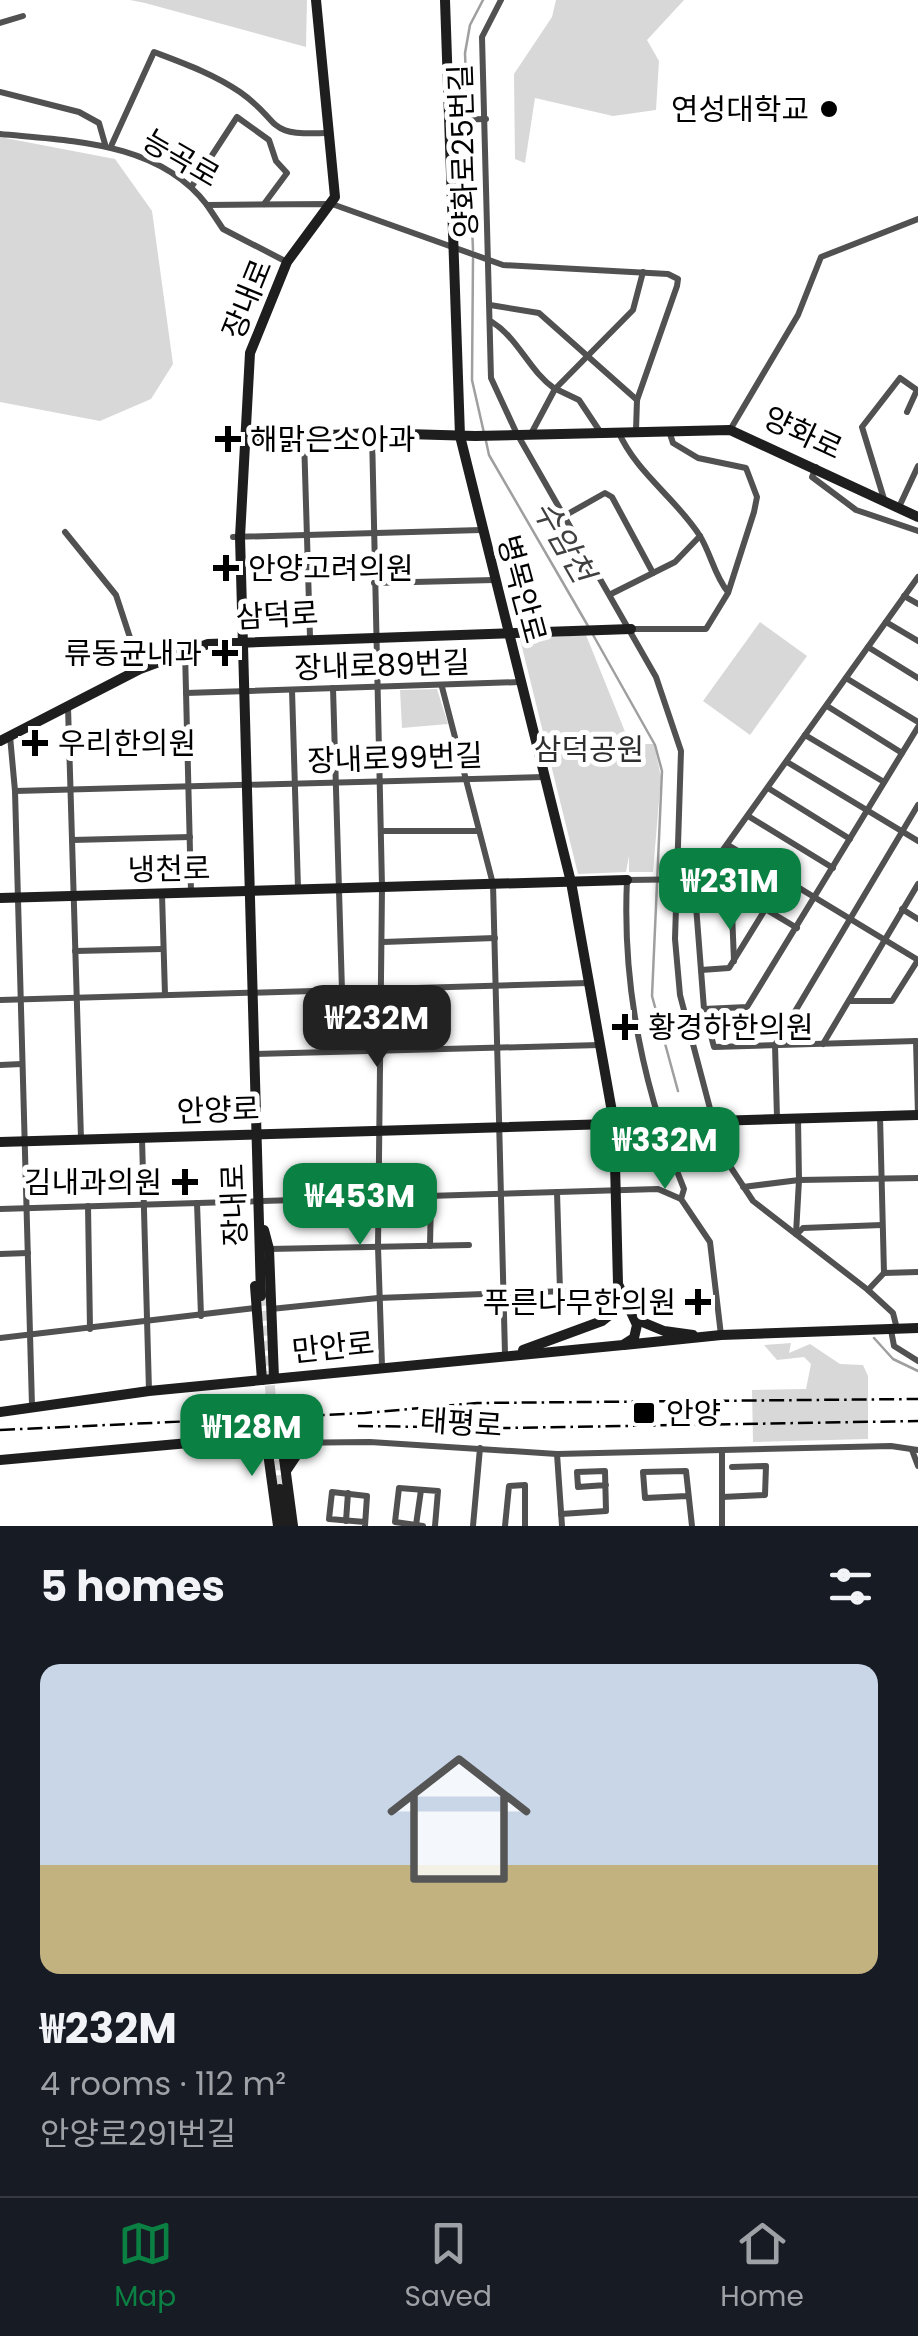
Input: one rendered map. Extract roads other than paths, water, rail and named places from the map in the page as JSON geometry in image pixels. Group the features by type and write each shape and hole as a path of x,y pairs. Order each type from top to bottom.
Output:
{"street":[{"path":"316,0 335,197 332,204"},
{"name":"병목안로","path":"445,0 459,248 460,436 480,530 570,882 589,983 614,1123 618,1284"},
{"name":"양화로25번길","path":"501,0 482,37 491,378 516,432 656,678 681,751 674,939 680,995 722,1154 744,1188 893,1313 894,1346 918,1361"},
{"path":"0,23 22,16"},
{"path":"109,144 154,52 238,90 273,127 292,135 326,133"},
{"path":"0,92 80,112 98,123 109,144"},
{"path":"192,186 237,117 269,140"},
{"path":"454,120 482,119"},
{"path":"264,204 287,174 276,161 269,140 273,127"},
{"name":"능곡로","path":"0,134 109,144 192,186 207,205 332,204 486,260 643,272"},
{"name":"장내로","path":"261,1296 245,692 236,537 242,440 250,353 287,262 332,204"},
{"path":"207,205 223,228 287,262"},
{"path":"730,430 798,314 821,258 918,218"},
{"path":"532,432 557,390 586,354 634,310 643,272 678,280 637,400 636,430"},
{"path":"490,305 533,310 637,400"},
{"path":"490,321 502,328 538,378 579,400 599,430"},
{"path":"884,500 862,427 900,378 917,390 907,412"},
{"path":"617,430 638,468 677,506 700,536 728,593"},
{"path":"631,629 706,628 728,593 757,497 746,468 698,458 673,443 669,430"},
{"name":"양화로","path":"460,436 730,430 816,466 918,517"},
{"path":"372,433 382,888 378,1129 382,1366"},
{"path":"242,440 372,433 460,436"},
{"path":"304,438 310,638"},
{"path":"816,466 812,477 856,510 918,531"},
{"path":"898,506 918,466"},
{"path":"566,515 605,493 612,497 652,573"},
{"path":"236,537 480,530"},
{"path":"65,532 116,595 140,669"},
{"path":"611,594 675,562 700,536"},
{"path":"682,1199 684,1189 661,1120 628,988 624,947 628,880 694,880 707,874 918,577"},
{"path":"374,583 494,580"},
{"path":"904,596 918,604"},
{"path":"886,622 918,641"},
{"name":"삼덕로","path":"5,738 140,669 185,651 243,641 631,629"},
{"path":"868,647 918,678"},
{"path":"185,651 192,893"},
{"path":"704,1009 747,1007 918,724 846,678"},
{"name":"장내로89번길","path":"245,692 520,682"},
{"path":"442,686 493,884 508,1354 602,1321 611,1312 618,1284"},
{"path":"333,688 342,991"},
{"path":"292,690 298,890"},
{"path":"186,693 245,692"},
{"path":"68,706 81,1140"},
{"path":"827,706 902,753"},
{"path":"806,736 884,782"},
{"path":"69,739 186,737"},
{"path":"5,738 15,790 32,1406"},
{"path":"787,762 918,841"},
{"name":"장내로99번길","path":"15,790 545,777"},
{"path":"768,788 850,839"},
{"path":"776,1119 775,1045 918,805"},
{"path":"748,816 833,868"},
{"path":"381,831 479,831"},
{"path":"72,840 190,837"},
{"path":"728,845 918,960 892,1001 848,1001"},
{"path":"707,874 797,928"},
{"name":"냉천로","path":"0,898 628,880"},
{"path":"694,880 704,1009 714,1047 917,1039 918,1114"},
{"path":"824,1044 918,884"},
{"path":"732,887 734,962"},
{"path":"162,894 165,996"},
{"path":"701,970 729,968 766,908"},
{"path":"902,909 918,918"},
{"path":"382,942 495,938"},
{"path":"75,951 164,949"},
{"path":"0,1000 589,983"},
{"path":"255,1054 600,1045"},
{"path":"0,1065 22,1064"},
{"name":"안양로","path":"0,1142 918,1114"},
{"path":"868,1290 884,1273 880,1116"},
{"path":"796,1234 798,1119"},
{"path":"142,1137 149,1391"},
{"path":"744,1188 799,1180 918,1178"},
{"path":"0,1209 658,1189 682,1199 710,1242 718,1336 664,1331 633,1316 611,1312"},
{"path":"270,1310 378,1298 562,1291 557,1192"},
{"path":"430,1246 431,1197"},
{"path":"197,1203 201,1316"},
{"path":"88,1206 90,1330"},
{"path":"260,1216 269,1250 268,1379"},
{"path":"260,1216 255,1246 255,1308 268,1379"},
{"path":"796,1234 803,1228 883,1225"},
{"path":"269,1250 469,1246"},
{"path":"0,1254 28,1253"},
{"path":"884,1273 918,1272"},
{"path":"602,1321 602,1335 618,1345 634,1338 633,1316 618,1284"},
{"path":"0,1338 255,1308"},
{"name":"만안로","path":"0,1412 149,1391 508,1354 718,1336 918,1328"},
{"path":"286,1472 306,1442"},
{"name":"태평로","path":"0,1460 182,1443 306,1442 557,1454 891,1446 915,1450"},
{"path":"281,1526 268,1453 274,1444 284,1451 293,1526"},
{"path":"473,1526 480,1448"},
{"path":"915,1450 918,1466"},
{"path":"722,1452 722,1526"},
{"path":"557,1454 562,1526"},
{"path":"722,1497 765,1495 766,1466 732,1467"},
{"path":"561,1514 606,1510 606,1485 605,1471 576,1472 578,1487 606,1485"},
{"path":"687,1496 645,1498 643,1472 686,1471 692,1526"},
{"path":"505,1526 508,1486 524,1485 525,1526"},
{"path":"421,1490 420,1526 395,1522 399,1488 438,1491 436,1526"},
{"path":"280,1490 281,1526"},
{"path":"332,1492 348,1493 366,1496 365,1524 329,1520 332,1492"},
{"path":"346,1521 348,1493"}],"waterway":[{"name":"수암천","path":"473,250 465,53 470,25 483,0"},
{"name":"수암천","path":"473,258 472,380 484,433"},
{"name":"수암천","path":"486,441 489,455 588,626"},
{"name":"수암천","path":"592,633 655,745 662,771 652,996 678,1091"},
{"name":"수암천","path":"874,1338 893,1359 918,1371"}],"tunnel":[{"path":"261,1296 280,1489"}],"railway":[{"path":"0,1430 365,1413 477,1403 918,1399"},
{"path":"358,1426 505,1428 918,1421"}],"place":[{"name":"연성대학교","path":"829,109"},
{"name":"해맑은소아과","path":"228,439"},
{"name":"안양고려의원","path":"226,568"},
{"name":"류동균내과","path":"225,653"},
{"name":"우리한의원","path":"35,743"},
{"name":"황경하한의원","path":"625,1027"},
{"name":"김내과의원","path":"185,1182"},
{"name":"푸른나무한의원","path":"698,1302"},
{"name":"안양","path":"644,1413"}],"park label":[{"name":"삼덕공원","path":"589,749"}]}
